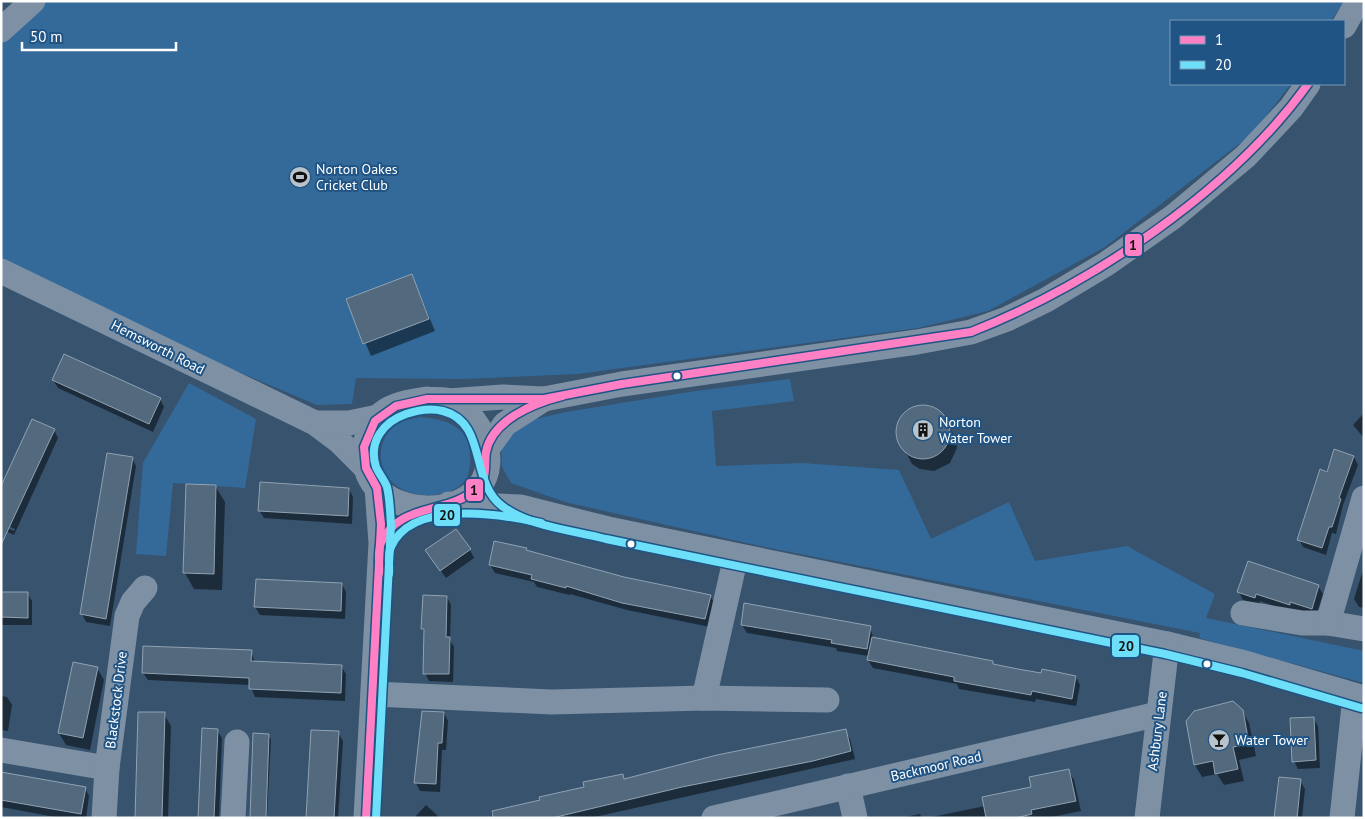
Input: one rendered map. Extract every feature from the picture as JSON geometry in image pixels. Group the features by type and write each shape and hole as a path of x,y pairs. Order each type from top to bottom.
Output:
{"street":[{"path":"1,30 33,1"},
{"path":"1345,24 1358,1"},
{"path":"366,818 381,543 364,447 371,428 378,417 396,406 427,399 448,401 503,397 544,399 622,384 918,342 971,332 1007,319 1046,300 1099,268 1173,217 1246,156 1292,108 1307,85"},
{"name":"Hemsworth Road","path":"1,271 315,423 339,442 371,478"},
{"path":"381,543 396,523 421,509 461,500 479,487 494,436 505,424 544,399"},
{"path":"448,401 465,410 475,420 482,434 487,457 501,491 520,507"},
{"name":"Hemsworth Road","path":"315,423 349,423 378,417"},
{"path":"371,478 394,502 421,509"},
{"path":"1328,622 1364,498"},
{"path":"449,504 520,507 608,529 1167,644 1245,663 1359,697 1342,818"},
{"path":"704,698 736,556"},
{"name":"Blackstock Drive","path":"104,818 108,768 127,616 133,602 145,588"},
{"path":"1243,613 1302,623 1328,622 1364,629"},
{"name":"Ashbury Lane","path":"1147,818 1158,762 1158,714 1167,644"},
{"path":"374,694 552,702 704,698 827,700"},
{"name":"Backmoor Road","path":"722,817 1158,714"},
{"path":"233,818 237,742"},
{"path":"1,750 108,768"},
{"path":"848,786 855,818"}],"shaded area":[{"path":"26,1 1344,1 1332,20 1170,20 1170,85 1290,85 1252,134 1105,247 988,311 918,328 578,374 464,379 356,378 352,404 317,405 203,357 1,258 1,21"},
{"path":"790,379 794,401 712,411 716,466 802,463 899,470 931,539 1009,502 1035,561 1127,546 1215,594 1206,618 1364,651 1364,683 1199,638 1200,633 760,546 565,502 511,483 502,467 501,441 522,422 566,412 689,392"},
{"path":"189,383 256,419 245,488 173,483 166,556 136,554 143,463"},
{"path":"420,417 447,422 461,431 466,438 470,456 468,474 461,485 451,491 429,495 408,492 399,488 385,473 381,452 383,441 387,434 401,422"}],"building":[{"path":"412,274 429,319 363,344 346,299"},
{"path":"64,354 161,398 149,424 52,380"},
{"name":"Norton Water Tower","path":"918,405 928,405 938,409 946,417 950,432 946,447 938,455 928,459 918,459 908,455 900,447 896,437 896,427 900,417 908,409"},
{"path":"32,419 55,429 1,545 1,486"},
{"path":"1334,449 1354,456 1339,498 1341,499 1332,527 1329,527 1322,548 1297,540 1320,469 1327,472"},
{"path":"107,453 133,457 106,619 80,614"},
{"path":"260,482 349,488 348,516 258,511"},
{"path":"186,484 216,485 214,574 183,573"},
{"path":"456,529 471,549 440,571 425,550"},
{"path":"494,541 527,548 526,550 624,577 711,595 705,619 622,603 566,586 566,588 531,579 532,575 489,565"},
{"path":"1248,561 1319,585 1312,609 1290,602 1290,605 1256,594 1255,598 1237,592"},
{"path":"256,579 342,583 341,611 254,607"},
{"path":"1,592 28,592 28,618 1,617"},
{"path":"423,595 447,596 446,637 450,637 449,674 423,674 424,629 421,629"},
{"path":"744,603 871,626 867,649 831,643 832,640 741,625"},
{"path":"872,637 993,661 993,664 1018,669 1041,673 1042,669 1076,676 1072,699 1032,691 1031,695 954,681 954,677 867,660"},
{"path":"143,646 252,650 251,661 342,665 341,693 249,689 249,678 142,673"},
{"path":"73,662 98,667 83,738 58,733"},
{"name":"Water Tower","path":"1233,701 1243,710 1249,744 1233,747 1238,769 1215,774 1213,761 1194,765 1186,721 1194,711"},
{"path":"422,711 444,712 442,743 438,743 436,784 414,783"},
{"path":"138,712 165,712 162,818 135,818"},
{"path":"1314,717 1316,760 1292,762 1290,718"},
{"path":"202,728 218,729 214,818 198,818"},
{"path":"846,729 851,751 813,761 682,787 552,818 493,818 492,811 540,800 539,797 584,787 583,782 623,774 624,779 717,755"},
{"path":"311,730 339,731 334,818 306,818"},
{"path":"253,733 269,734 266,818 250,818"},
{"path":"1069,769 1076,801 1031,810 1032,814 1016,818 986,818 982,797 1031,787 1029,777"},
{"path":"1,772 86,787 81,814 1,800"},
{"path":"1279,777 1301,779 1297,818 1274,818"}],"transit line":[{"name":"1","path":"366,818 381,524 377,488 366,468 364,447 375,421 396,406 427,399 544,399 622,384 971,332 1017,312 1064,288 1110,261 1156,230 1199,197 1240,161 1276,123 1307,85"},
{"name":"1","path":"379,573 380,547 389,530 400,521 412,515 453,502 477,488 483,480 486,452 496,431 505,422 527,408 562,396"},
{"name":"20","path":"376,818 391,525 387,487 376,467 374,449 379,434 390,422 415,411 443,411 457,418 467,427 473,440 485,482 492,495 502,506 525,519 606,539 1165,654 1242,673 1361,708"},
{"name":"20","path":"389,574 391,547 402,532 418,522 437,516 481,514 541,523"}],"place":[{"name":"Norton Oakes Cricket Club","path":"300,177"},
{"name":"Norton Water Tower","path":"923,430"},
{"name":"Water Tower","path":"1219,740"}]}
